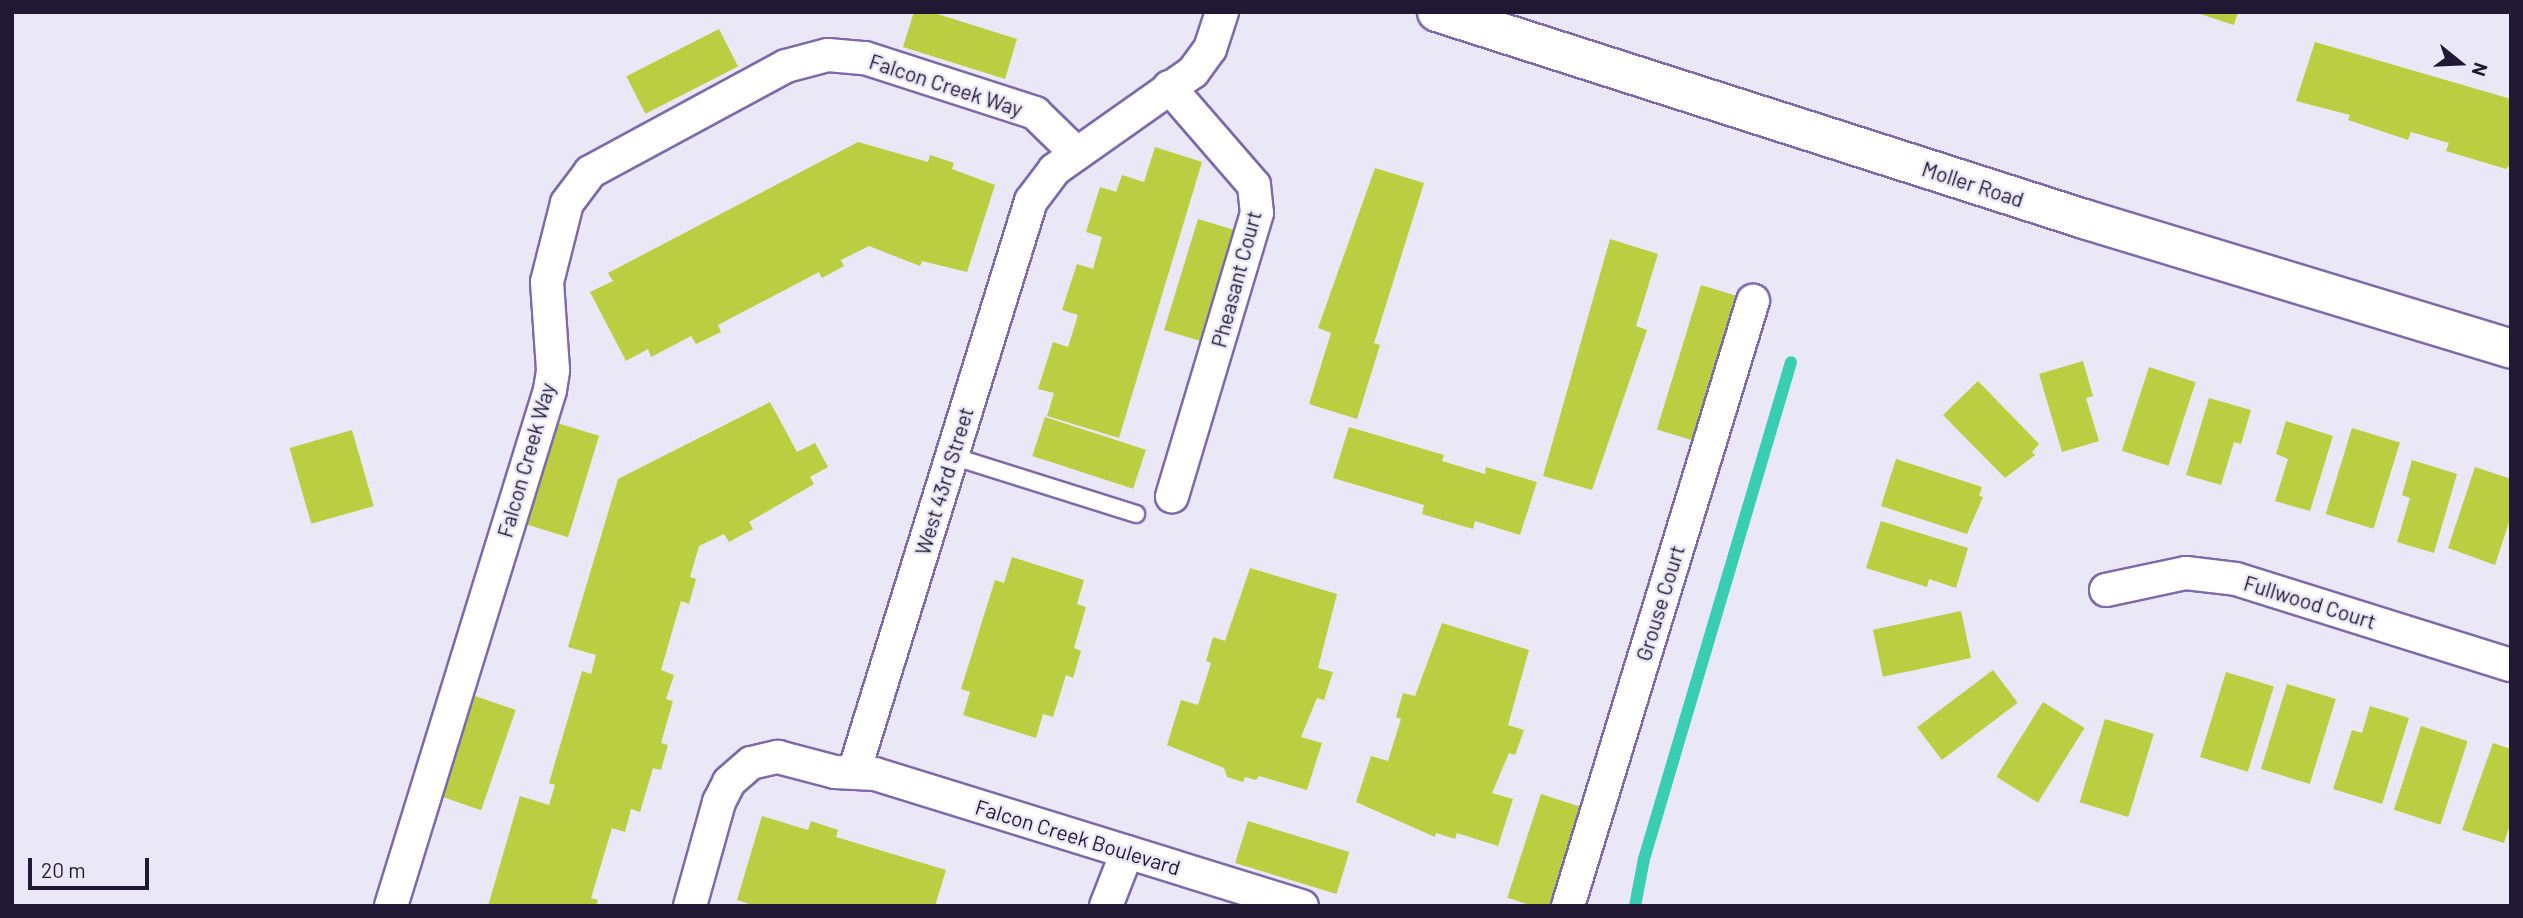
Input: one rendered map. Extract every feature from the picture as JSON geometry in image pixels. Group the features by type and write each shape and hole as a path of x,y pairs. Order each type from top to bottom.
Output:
{"street":[{"name":"West 43rd Street","path":"853,772 1031,201 1054,170 1193,72 1204,59 1222,12"},
{"name":"Moller Road","path":"1437,12 2084,219 2511,349"},
{"name":"Falcon Creek Way","path":"391,906 550,390 553,351 547,282 567,203 590,172 786,66 828,55 865,58 1035,113 1076,153"},
{"name":"Pheasant Court","path":"1169,87 1254,185 1258,213 1172,497"},
{"name":"Grouse Court","path":"1568,906 1753,301"},
{"name":"Fullwood Court","path":"2105,590 2186,573 2236,579 2511,665"},
{"path":"690,906 719,802 734,775 761,759 778,757 853,772"},
{"name":"Falcon Creek Boulevard","path":"853,772 875,774 1302,906"},
{"path":"1106,906 1127,852"}],"lane":[{"path":"952,456 1136,514"}],"building":[{"path":"914,12 931,12 1017,39 1005,79 903,47"},
{"path":"2194,12 2238,12 2234,25"},
{"path":"719,29 738,66 645,114 626,76"},
{"path":"2315,42 2511,99 2511,163 2506,169 2446,151 2449,143 2411,132 2408,140 2348,120 2350,115 2296,101"},
{"path":"858,142 928,162 930,155 954,163 952,169 995,185 967,272 922,261 920,266 869,246 841,260 844,266 822,278 819,272 718,325 721,332 696,344 691,336 651,357 648,349 626,361 590,292 613,281 608,273"},
{"path":"1155,147 1202,162 1119,438 1047,416 1054,393 1038,389 1053,342 1068,347 1078,315 1062,310 1077,264 1093,269 1102,237 1086,232 1100,187 1116,192 1122,175 1144,182"},
{"path":"1375,168 1424,183 1374,343 1380,345 1357,419 1309,404 1331,333 1318,328"},
{"path":"1198,219 1233,230 1199,341 1164,330"},
{"path":"1610,239 1658,254 1636,326 1647,330 1592,490 1543,476"},
{"path":"1701,285 1736,296 1692,440 1657,429"},
{"path":"2083,361 2093,396 2086,398 2099,441 2062,452 2039,374"},
{"path":"2149,367 2196,382 2168,466 2122,451"},
{"path":"1978,381 2039,444 2032,452 2035,455 2005,478 1943,415"},
{"path":"2209,398 2251,410 2241,444 2234,442 2221,485 2186,475"},
{"path":"770,402 797,452 815,443 828,467 810,477 814,484 749,522 753,529 729,542 724,534 699,546 690,577 696,579 689,604 681,601 661,670 674,675 666,699 673,701 661,743 668,745 661,770 653,768 640,812 631,809 625,832 612,828 591,898 598,900 596,906 488,906 520,796 549,805 555,785 549,783 582,671 591,674 596,655 568,647 618,479"},
{"path":"1045,417 1146,450 1133,489 1032,456"},
{"path":"2286,421 2333,436 2310,511 2275,501 2288,459 2276,454"},
{"path":"557,423 599,436 568,537 526,524"},
{"path":"1349,427 1444,455 1442,461 1485,474 1486,467 1537,482 1520,535 1475,521 1473,529 1422,514 1424,505 1333,478"},
{"path":"2352,428 2400,443 2374,529 2326,514"},
{"path":"352,430 374,506 311,524 290,448"},
{"path":"1896,459 1982,487 1979,496 1983,497 1967,534 1881,506"},
{"path":"2412,460 2457,474 2434,553 2397,542 2410,498 2402,495"},
{"path":"2475,467 2511,479 2511,516 2495,565 2448,548"},
{"path":"1881,521 1968,548 1956,588 1929,579 1927,587 1866,568"},
{"path":"1012,557 1084,580 1077,604 1086,607 1074,648 1081,651 1073,678 1066,675 1053,717 1043,714 1036,738 963,715 970,692 961,689 995,580 1004,583"},
{"path":"1250,568 1337,594 1318,668 1333,672 1324,700 1317,698 1301,737 1322,743 1307,790 1259,776 1256,780 1245,777 1243,782 1227,777 1224,768 1167,745 1181,700 1198,705 1211,663 1206,661 1213,637 1225,641"},
{"path":"1961,611 1971,658 1883,677 1873,630"},
{"path":"1442,623 1529,650 1508,725 1524,730 1515,755 1509,753 1492,793 1513,799 1498,846 1457,833 1455,839 1436,833 1435,837 1356,802 1371,756 1388,761 1401,719 1396,717 1403,693 1415,696"},
{"path":"1993,670 2018,703 1942,760 1917,727"},
{"path":"2226,672 2274,687 2248,772 2200,757"},
{"path":"2287,684 2336,699 2310,784 2261,769"},
{"path":"475,696 516,710 481,810 440,796"},
{"path":"2043,702 2085,728 2038,803 1996,777"},
{"path":"2370,706 2409,718 2382,804 2333,789 2352,730 2362,733"},
{"path":"2105,719 2154,734 2128,817 2080,802"},
{"path":"2421,726 2468,741 2440,825 2394,810"},
{"path":"2493,743 2511,749 2511,821 2504,843 2462,830"},
{"path":"1541,794 1581,807 1549,906 1533,906 1507,898"},
{"path":"762,816 808,830 811,821 838,830 836,837 946,870 935,906 755,906 737,900"},
{"path":"1248,821 1349,852 1337,894 1235,863"}],"waterway":[{"path":"1635,906 1644,859 1791,362"}]}
